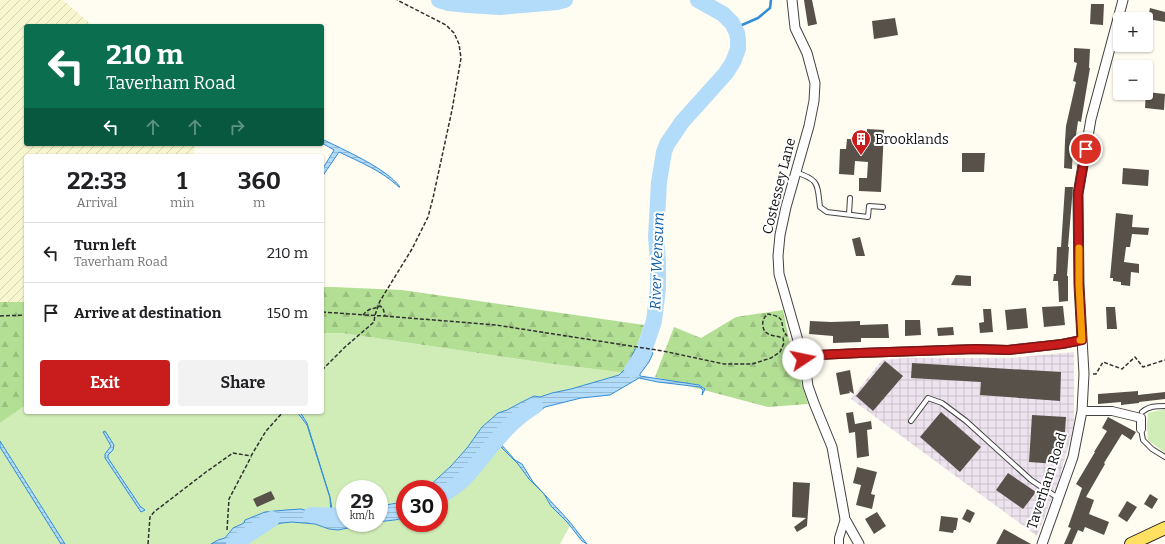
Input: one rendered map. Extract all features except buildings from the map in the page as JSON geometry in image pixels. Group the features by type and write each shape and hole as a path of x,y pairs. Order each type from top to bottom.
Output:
{"main road":[{"path":"1131,544 1165,528"}],"street":[{"name":"Costessey Lane","path":"792,0 795,28 807,52 815,84 814,101 809,126 795,172 780,235 778,262 779,274 805,365 808,386 832,447 844,519 859,544"},
{"name":"Taverham Road","path":"1042,544 1073,457 1082,411 1084,374 1079,285 1078,194 1091,119 1123,0"},
{"path":"803,359 818,355 860,353 976,349 1008,350 1062,344 1082,340"},
{"path":"1082,411 1112,411 1141,415 1141,429"},
{"name":"Costessey Lane","path":"839,544 844,519"}],"lane":[{"path":"795,172 809,177 817,185 820,207 827,212 868,216 869,206 883,207"},
{"path":"849,214 850,198"},
{"path":"911,421 928,398 942,403 966,421 1031,480 1059,498"},
{"path":"1141,415 1151,406 1165,406"},
{"path":"1141,429 1143,440 1152,449 1165,457"}],"path":[{"path":"324,368 345,347 374,322 374,315 380,301 412,249 428,217 452,110 461,58 459,44 454,33 446,25 397,0"},
{"path":"364,315 370,308 382,306 384,316"},
{"path":"324,312 496,326 628,345 724,364 752,364 765,360 780,352 784,343 783,338 771,336 763,330 762,324 767,314 776,315 780,318 783,324 784,333 787,336"},
{"path":"0,316 24,315"},
{"path":"1091,374 1096,374 1103,362 1122,369 1135,357 1143,367 1165,360"},
{"path":"227,530 229,499 251,456 266,431 281,414"},
{"path":"148,544 150,517 154,512 233,453 251,456"}],"shaded area":[{"path":"1074,352 1074,425 1059,480 1037,536 851,399 882,360 905,358 1010,358"}],"green space":[{"path":"0,0 63,0 91,24 24,24 24,146 195,146 194,154 24,154 24,302 0,302"},
{"path":"324,287 402,290 644,325 628,373 553,364 342,333 324,333"},
{"path":"0,302 24,302 24,406 0,423"},
{"path":"783,310 791,349 808,404 768,407 655,377 674,327 701,338 736,317"},
{"path":"324,333 342,333 553,364 621,372 619,375 571,389 540,397 534,396 498,413 451,466 436,480 396,480 396,503 388,505 388,480 336,480 336,516 320,515 301,509 244,523 233,528 225,538 211,544 0,544 0,423 24,406 24,414 324,414"},
{"path":"1165,409 1165,453 1148,440 1147,425 1148,413"},
{"path":"493,439 518,464 529,479 544,494 551,506 570,526 560,544 239,544 259,528 292,522 315,524 336,530 336,532 388,532 388,521 396,520 396,532 448,532 448,490 465,472 468,465 483,447"}],"water":[{"path":"324,140 375,166 394,180 400,187 363,163 339,152 324,174 324,167 334,150 324,144"},
{"path":"635,349 653,353 640,376 699,385 705,389 702,395 703,390 700,387 639,378 610,395 581,398 537,410 505,425 496,434 495,439 515,460 522,464 533,482 569,521 587,544 582,541 567,522 551,506 544,494 529,479 518,464 493,439 483,447 453,486 448,490 448,480 436,480 467,448 482,427 498,413 534,396 540,397 619,375 627,367"},
{"path":"299,414 301,414 307,423 330,497 333,515 336,515 336,530 315,524 292,522 282,523 259,528 239,544 211,544 225,538 233,528 244,523 245,520 265,512 301,509 320,515 331,515 330,498 307,425"},
{"path":"105,431 114,445 113,450 108,455 108,458 140,506 145,510 141,512 105,458 105,454 111,446 103,432"},
{"path":"0,441 65,544 61,544 0,447"},
{"path":"396,503 396,520 388,521 388,505"}],"waterway":[{"name":"River Wensum","path":"439,0 449,3 468,5"},
{"name":"River Wensum","path":"466,0 468,5 500,7 565,0"},
{"name":"River Wensum","path":"632,370 643,354 654,321 658,289 656,237 659,182 664,152 667,144 682,122 726,73 733,62 738,49 737,33 732,23 723,14 698,0"},
{"path":"735,28 758,18 770,8 771,0"},
{"name":"River Wensum","path":"448,491 462,481 514,422 535,406"},
{"name":"River Wensum","path":"311,515 336,516"},
{"name":"River Wensum","path":"234,544 272,519"}],"slow traffic":[{"path":"1079,248 1079,285 1082,340 1080,340"}],"place":[{"name":"Brooklands","path":"861,156"}],"route":[{"path":"803,359 818,355 860,353 976,349 1008,350 1062,344 1082,340 1079,285 1078,194 1086,149"}]}
